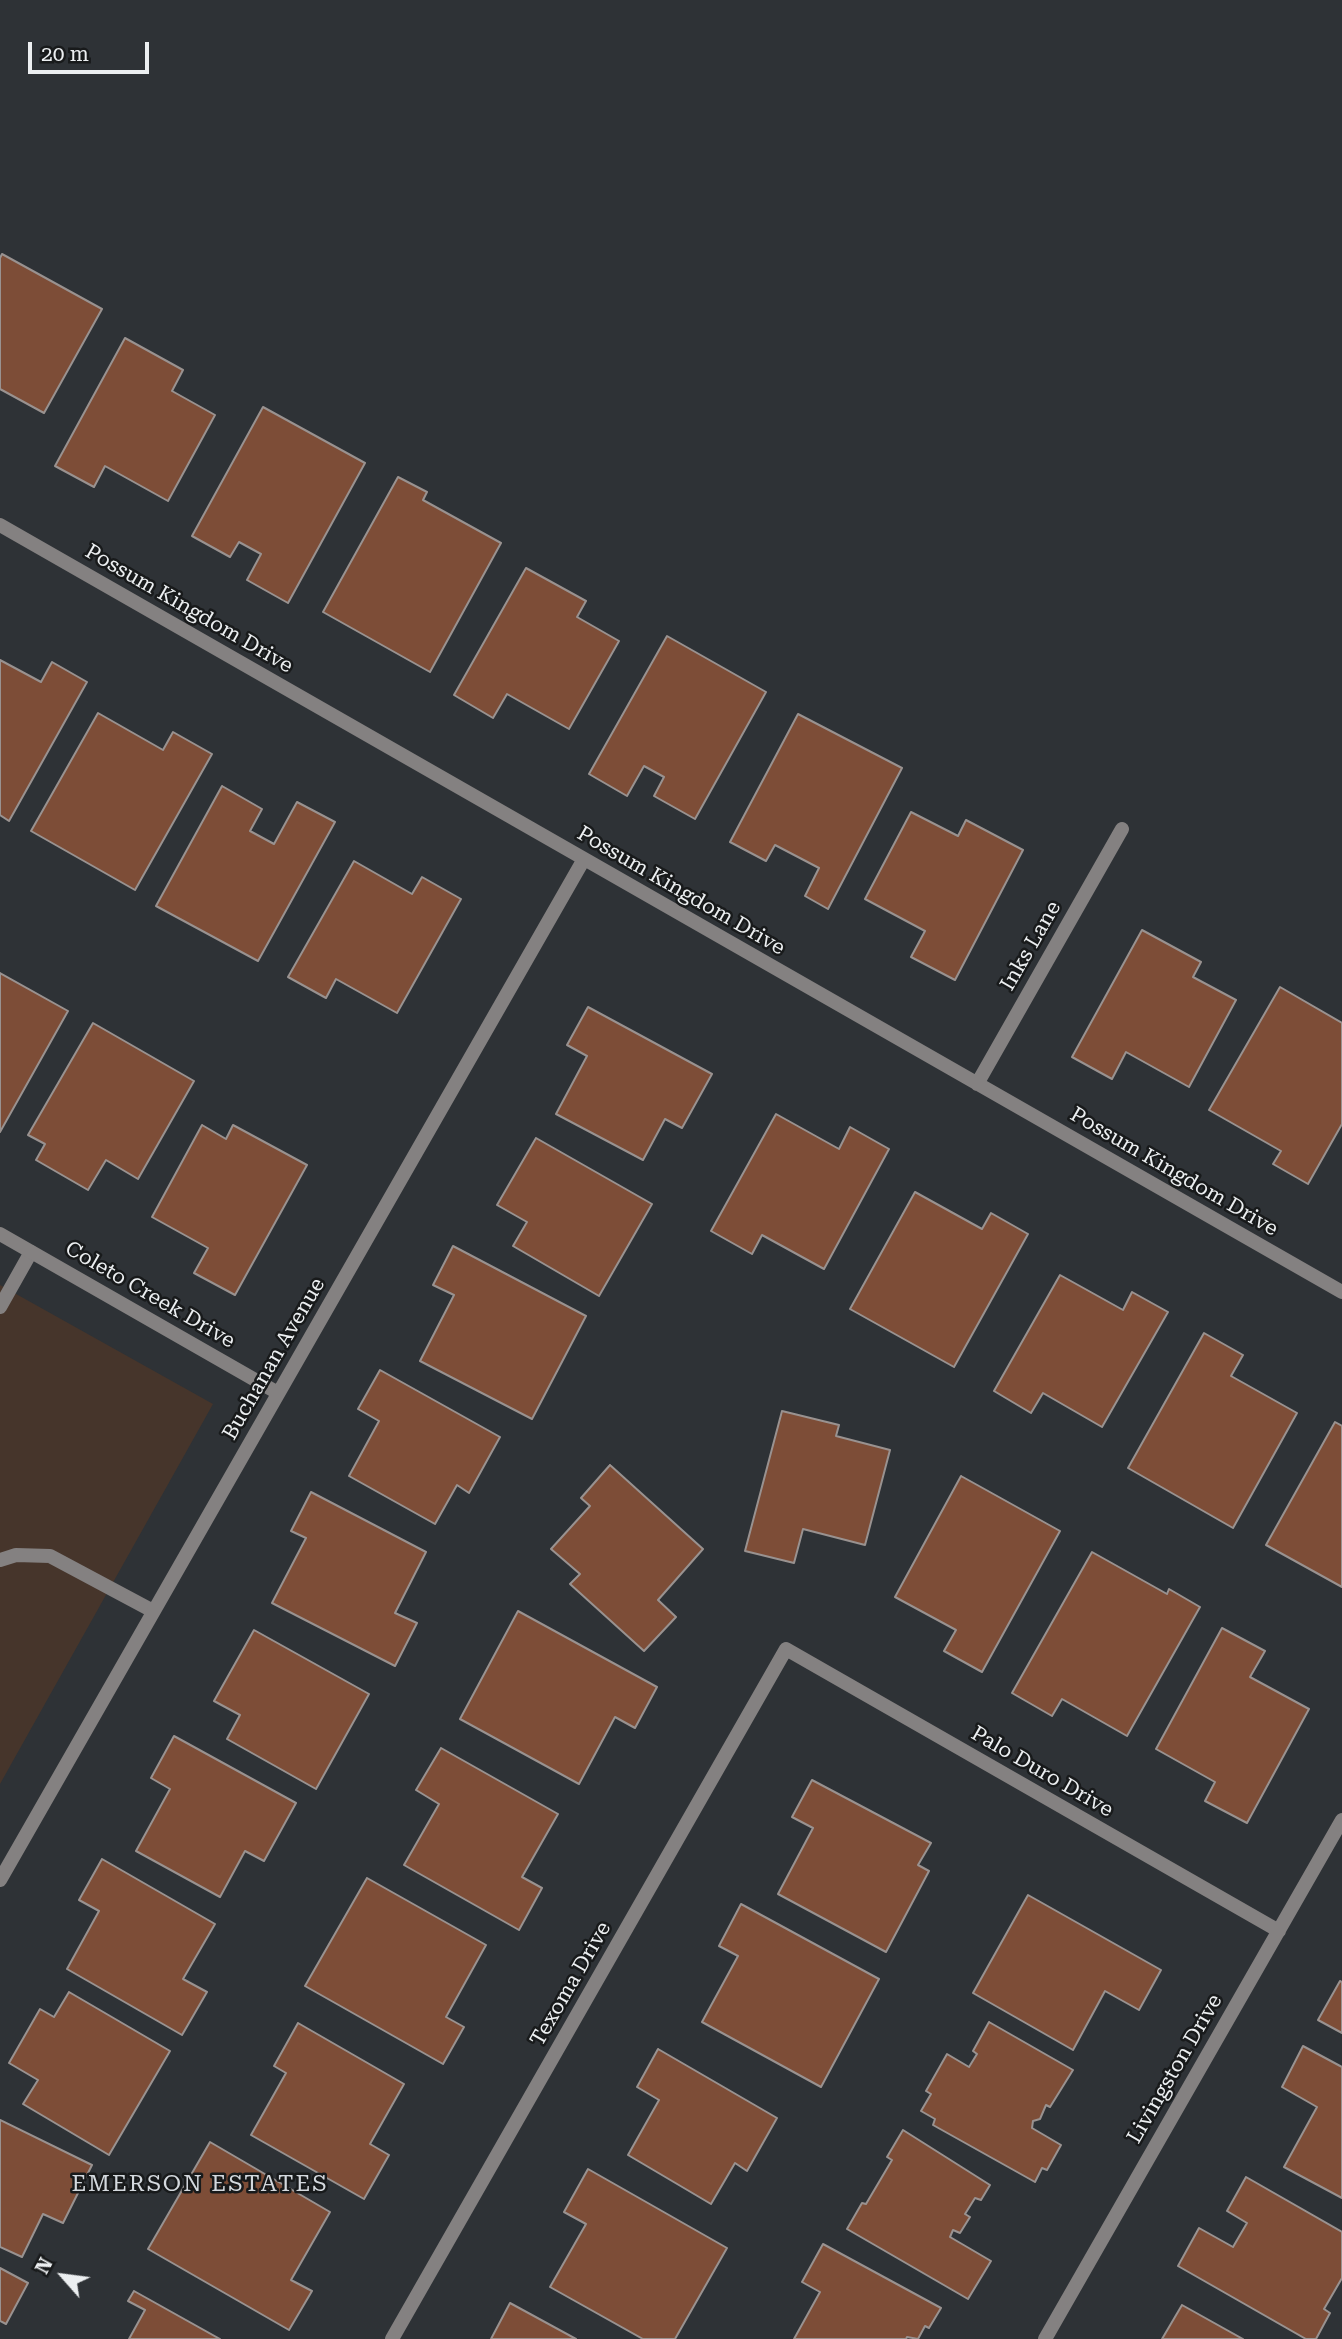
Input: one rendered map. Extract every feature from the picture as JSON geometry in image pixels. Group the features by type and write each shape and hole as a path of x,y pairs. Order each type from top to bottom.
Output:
{"street":[{"name":"Possum Kingdom Drive","path":"0,526 1342,1292"},
{"name":"Inks Lane","path":"977,1084 1122,829"},
{"name":"Buchanan Avenue","path":"0,1880 583,859"},
{"name":"Coleto Creek Drive","path":"0,1234 278,1393"},
{"path":"0,1307 31,1252"},
{"path":"0,1559 16,1555 50,1556 153,1611"},
{"name":"Palo Duro Drive","path":"786,1649 1279,1931"},
{"name":"Texoma Drive","path":"392,2339 786,1649"},
{"name":"Livingston Drive","path":"1045,2339 1342,1820"}],"shaded area":[{"path":"0,1285 213,1404 0,1784"}],"building":[{"path":"2,254 102,309 44,413 0,389"},
{"path":"125,338 183,370 172,391 215,415 168,501 105,466 94,487 55,466"},
{"path":"263,407 365,463 288,603 247,580 261,554 239,542 230,557 192,536"},
{"path":"398,477 427,492 423,500 501,543 430,672 323,612"},
{"path":"526,568 586,601 577,617 619,641 569,729 507,694 493,718 454,695"},
{"path":"667,636 766,692 695,819 654,796 664,777 644,766 627,796 589,774"},
{"path":"0,660 41,682 52,662 87,682 9,821 0,815"},
{"path":"98,713 163,750 173,732 212,754 135,890 31,831"},
{"path":"798,714 902,768 828,909 805,896 819,868 775,845 766,861 730,842"},
{"path":"222,786 262,809 250,831 274,844 297,802 335,822 258,961 156,906"},
{"path":"911,812 958,836 966,820 1023,850 955,980 911,957 925,931 865,899"},
{"path":"354,861 412,894 422,877 461,899 397,1013 336,979 326,998 288,977"},
{"path":"1142,930 1201,962 1193,977 1236,1000 1189,1087 1126,1052 1112,1079 1072,1057"},
{"path":"0,973 68,1011 0,1132"},
{"path":"1280,987 1342,1023 1342,1124 1308,1184 1273,1164 1281,1151 1209,1110"},
{"path":"588,1007 712,1074 682,1128 665,1119 643,1160 556,1114 587,1056 567,1045"},
{"path":"93,1023 194,1081 138,1179 106,1160 88,1190 36,1160 45,1144 28,1135"},
{"path":"776,1114 839,1149 850,1127 889,1149 824,1269 762,1235 752,1254 711,1231"},
{"path":"202,1125 226,1139 233,1125 307,1165 235,1295 194,1273 208,1248 152,1217"},
{"path":"536,1138 652,1204 599,1296 513,1246 527,1222 497,1205"},
{"path":"915,1192 982,1229 991,1213 1028,1234 954,1367 850,1309"},
{"path":"453,1246 586,1316 532,1419 420,1361 454,1295 433,1285"},
{"path":"1060,1275 1123,1310 1132,1292 1168,1312 1102,1427 1043,1393 1031,1413 994,1391"},
{"path":"1204,1333 1243,1355 1231,1376 1297,1413 1233,1528 1128,1468"},
{"path":"380,1370 500,1437 469,1493 457,1485 435,1524 349,1476 379,1421 358,1409"},
{"path":"782,1411 839,1425 836,1436 890,1450 865,1545 803,1529 794,1563 745,1551"},
{"path":"1335,1422 1342,1426 1342,1587 1266,1545"},
{"path":"610,1465 703,1549 658,1600 676,1617 644,1651 570,1584 580,1574 551,1549 590,1506 581,1498"},
{"path":"961,1476 1060,1531 982,1672 944,1651 956,1630 895,1597"},
{"path":"311,1492 426,1552 395,1613 417,1623 395,1666 272,1603 306,1538 291,1531"},
{"path":"1092,1552 1167,1594 1169,1589 1200,1607 1127,1736 1062,1699 1052,1716 1012,1693"},
{"path":"518,1611 657,1687 635,1728 615,1717 579,1784 460,1719"},
{"path":"1222,1628 1265,1651 1250,1677 1309,1709 1247,1823 1205,1801 1215,1782 1156,1749"},
{"path":"254,1630 369,1694 316,1789 227,1739 240,1715 214,1701"},
{"path":"174,1736 296,1803 264,1861 245,1851 220,1897 136,1851 170,1789 151,1778"},
{"path":"441,1748 558,1814 522,1877 542,1888 519,1930 404,1865 439,1804 416,1790"},
{"path":"812,1780 931,1843 918,1865 929,1871 886,1952 778,1894 813,1828 792,1817"},
{"path":"102,1859 215,1924 183,1979 207,1992 182,2035 67,1969 99,1911 79,1900"},
{"path":"367,1878 486,1945 446,2017 464,2027 443,2064 305,1986"},
{"path":"1028,1895 1161,1970 1139,2010 1105,1991 1073,2050 973,1993"},
{"path":"741,1904 879,1979 821,2087 702,2022 738,1956 719,1946"},
{"path":"1340,1981 1342,1982 1342,2033 1318,2020"},
{"path":"69,1992 170,2051 109,2155 23,2104 38,2080 9,2063 40,2009 54,2017"},
{"path":"989,2022 1073,2070 1050,2107 1046,2105 1040,2119 1033,2121 1032,2128 1061,2145 1047,2170 1042,2168 1035,2182 933,2125 935,2119 921,2111 931,2094 926,2091 947,2054 969,2067 977,2054 973,2051"},
{"path":"298,2023 404,2084 370,2144 389,2155 364,2199 251,2135 286,2073 274,2066"},
{"path":"1303,2046 1342,2067 1342,2198 1284,2167 1317,2107 1282,2087"},
{"path":"658,2049 777,2118 747,2171 735,2163 711,2204 628,2155 659,2100 637,2087"},
{"path":"0,2120 92,2165 63,2223 43,2214 22,2257 0,2247"},
{"path":"903,2130 990,2185 981,2200 975,2198 965,2214 970,2217 960,2233 953,2230 950,2237 991,2261 968,2299 847,2229 862,2203 866,2204 892,2160 887,2157"},
{"path":"210,2142 330,2212 291,2280 312,2291 289,2330 148,2249"},
{"path":"588,2169 727,2248 675,2339 643,2339 550,2287 586,2224 564,2212"},
{"path":"1246,2177 1342,2232 1342,2278 1324,2309 1330,2313 1316,2339 1306,2339 1178,2266 1199,2228 1233,2247 1247,2223 1227,2211"},
{"path":"823,2244 941,2308 929,2328 925,2326 918,2339 794,2339 820,2292 802,2282"},
{"path":"0,2268 28,2283 6,2324 0,2321"},
{"path":"134,2291 220,2339 129,2339 145,2310 128,2301"},
{"path":"510,2303 576,2339 491,2339"},
{"path":"1182,2305 1243,2339 1162,2339"}],"district":[{"name":"EMERSON ESTATES","path":"200,2184"}]}
